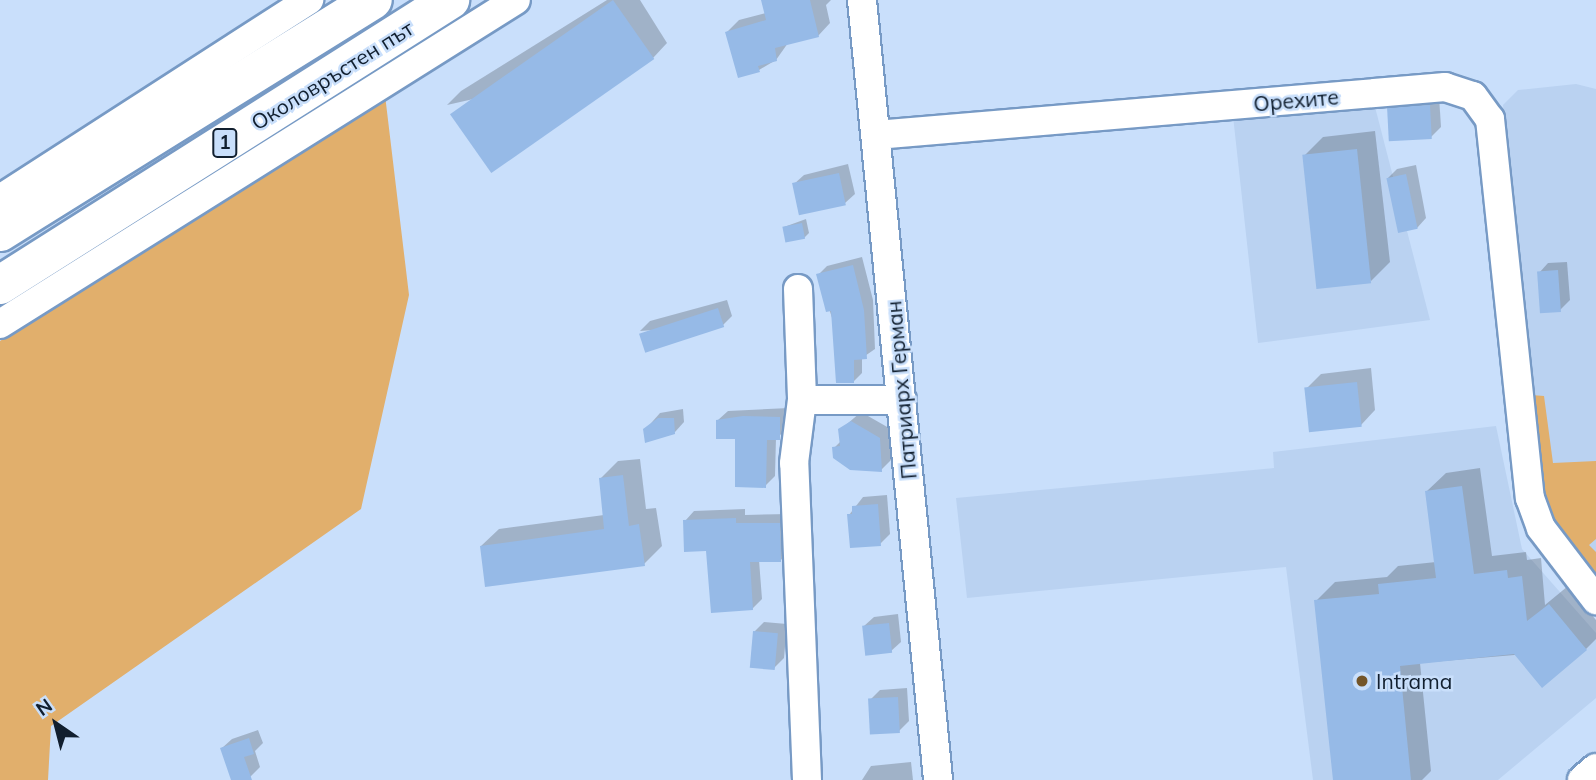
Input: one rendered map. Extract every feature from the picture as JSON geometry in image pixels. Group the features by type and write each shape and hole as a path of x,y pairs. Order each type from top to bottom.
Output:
{"highway":[{"name":"Околовръстен път","path":"0,232 373,0"},
{"name":"Околовръстен път","path":"0,285 450,0"}],"street":[{"path":"0,199 309,0"},
{"path":"0,324 516,0"},
{"name":"Патриарх Герман","path":"862,0 938,780"},
{"name":"Орехите","path":"876,135 1458,88 1473,96 1490,119 1535,515 1596,600"},
{"path":"798,289 802,400 794,463 807,780"},
{"path":"802,400 902,400"},
{"path":"1582,780 1596,768"}],"shaded area":[{"path":"1576,84 1596,89 1596,583 1587,573 1531,395 1503,105 1518,90"},
{"path":"385,95 409,295 361,509 51,726 48,780 0,780 0,341"},
{"path":"1374,103 1430,320 1258,343 1233,116"},
{"path":"1531,395 1544,396 1553,463 1596,461 1596,539 1589,545 1596,552 1596,583 1554,528 1543,504"},
{"path":"1496,426 1522,549 1596,633 1596,698 1498,780 1313,780 1286,567 967,598 956,498 1274,468 1273,452"}],"building":[{"path":"613,0 654,59 491,173 450,114"},
{"path":"761,0 810,0 819,37 775,48 777,61 758,66 760,72 738,78 725,32 766,20"},
{"path":"1430,105 1432,139 1389,141 1387,107"},
{"path":"1357,149 1371,283 1316,289 1302,155"},
{"path":"839,173 846,205 799,215 792,183"},
{"path":"1406,174 1418,229 1398,233 1386,178"},
{"path":"802,223 805,239 785,243 782,227"},
{"path":"853,265 864,310 867,359 854,360 854,383 836,383 831,311 826,312 816,274"},
{"path":"1558,270 1561,312 1540,313 1537,271"},
{"path":"718,308 724,327 645,353 639,334"},
{"path":"1357,382 1362,427 1309,432 1304,388"},
{"path":"743,416 780,417 780,440 767,440 766,488 735,487 735,439 716,439 716,420"},
{"path":"658,418 674,418 675,434 645,443 643,429"},
{"path":"851,421 880,438 882,472 850,470 833,458 832,447 840,446 838,429"},
{"path":"623,475 629,526 639,524 645,566 485,587 480,546 604,529 599,478"},
{"name":"Intrama","path":"1462,486 1474,574 1507,570 1508,578 1522,576 1527,621 1549,604 1587,650 1542,688 1514,654 1400,666 1411,780 1333,780 1314,600 1379,594 1378,584 1436,578 1425,491"},
{"path":"878,504 881,546 850,548 847,514 852,514 852,506"},
{"path":"736,518 736,523 780,523 781,562 750,562 753,610 711,613 706,551 684,552 683,520"},
{"path":"889,623 892,653 865,656 862,626"},
{"path":"753,631 778,633 775,670 750,668"},
{"path":"898,697 900,733 870,735 868,699"},
{"path":"249,738 254,754 244,757 252,780 231,780 220,748"}],"place":[{"name":"Intrama","path":"1362,681"}]}
